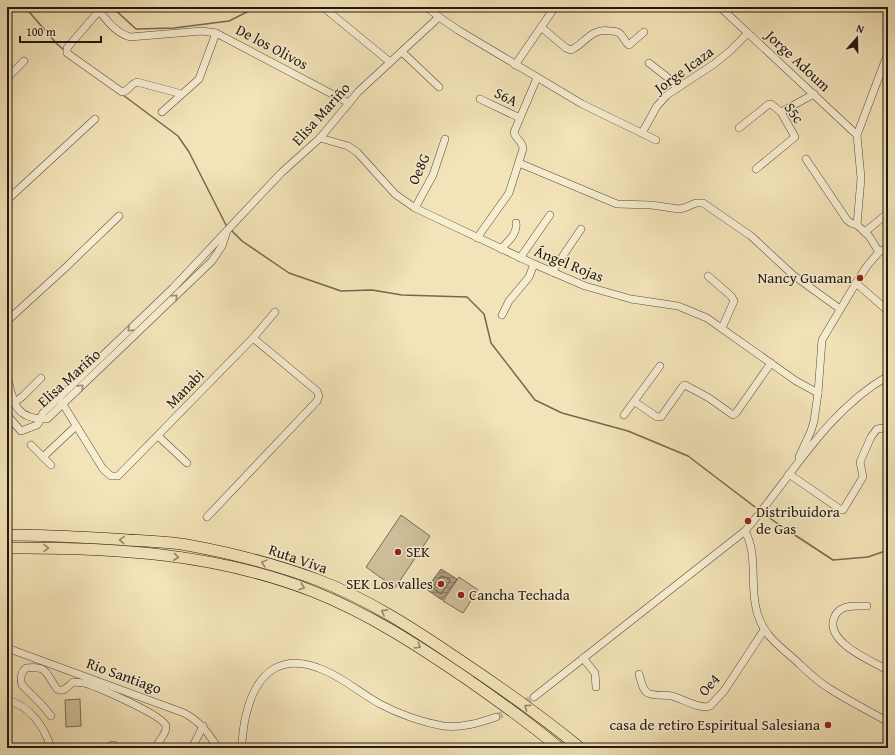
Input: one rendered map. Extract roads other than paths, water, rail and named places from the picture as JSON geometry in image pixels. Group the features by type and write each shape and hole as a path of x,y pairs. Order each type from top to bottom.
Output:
{"highway":[{"name":"Ruta Viva","path":"7,535 42,535 185,545 226,553 319,580 398,619 431,640 511,694 580,748"},
{"name":"Ruta Viva","path":"7,548 88,549 182,558 223,565 272,577 312,591 392,630 423,649 498,701 559,748"}],"street":[{"path":"323,7 390,62"},
{"path":"427,7 439,17 515,65 590,109 656,140"},
{"path":"515,65 554,7"},
{"name":"Jorge Adoum","path":"720,7 857,134"},
{"path":"97,9 67,48 67,53 122,92 126,91 137,82 178,93"},
{"name":"De los Olivos","path":"97,9 115,29 130,37 202,31 216,33 349,103"},
{"name":"Elisa Mariño","path":"226,232 225,240 218,253 192,281 63,405 47,419 39,419 43,412 186,275 226,232 281,173 320,138 361,89 439,17"},
{"path":"541,27 566,48 571,50 596,32 607,30 617,32 621,34 626,43 629,45 644,32"},
{"path":"162,112 199,79 216,33"},
{"name":"Jorge Icaza","path":"642,133 657,106 667,95 714,64 748,33"},
{"path":"402,52 439,87"},
{"path":"857,225 861,178 857,134 888,53"},
{"path":"7,78 24,61"},
{"path":"649,63 668,77 677,88"},
{"path":"477,238 509,193 523,146 514,134 537,78"},
{"path":"781,112 814,94"},
{"name":"S6A","path":"480,99 520,118"},
{"name":"S5c","path":"739,128 771,104 781,112 795,137 756,169"},
{"path":"7,200 95,119"},
{"name":"Ángel Rojas","path":"320,138 348,146 357,152 395,194 415,208 520,258 609,294 650,303 678,306 708,318 796,381 818,393"},
{"name":"Oe8G","path":"415,208 433,175 445,139"},
{"path":"806,159 847,220 857,225 865,232 879,252"},
{"path":"519,163 617,204 651,205 679,209 696,203 703,203 751,236 793,275 840,309"},
{"path":"865,232 888,213"},
{"path":"520,258 550,215"},
{"path":"7,321 119,216"},
{"path":"501,249 516,230 516,223"},
{"path":"552,272 580,229"},
{"path":"795,465 812,431 818,393 822,340 872,259 879,252 888,247"},
{"path":"502,315 508,301 529,277 534,264"},
{"path":"186,275 192,281"},
{"path":"708,276 733,299 734,304 722,328"},
{"path":"856,283 888,311"},
{"name":"Manabi","path":"76,426 103,469 110,476 114,477 121,474 253,338 275,312"},
{"path":"206,516 317,401 319,396 317,391 253,338"},
{"path":"635,402 657,418 661,417 685,385 709,398 733,415 736,413 771,363"},
{"path":"624,415 660,366"},
{"path":"7,375 14,403 18,409 22,413 39,419 39,422 37,425 21,431 7,415"},
{"path":"534,697 745,531 770,501 795,465 832,421 868,388 888,376"},
{"path":"14,403 41,378"},
{"path":"43,457 76,426 59,397"},
{"path":"789,474 843,510 862,477 860,462 871,437 877,429 888,429"},
{"path":"158,436 187,463"},
{"path":"31,445 51,465"},
{"path":"745,531 753,555 755,604 758,617 764,630 771,639 821,683 888,722"},
{"path":"867,606 842,608 834,617 832,624 834,631 837,637 846,646 888,670"},
{"name":"Oe4","path":"639,674 644,690 649,694 655,696 662,694 671,696 703,708 710,706 724,691 764,630"},
{"name":"Rio Santiago","path":"7,648 184,713 192,717 203,726 218,748"},
{"path":"583,658 595,673 596,688"},
{"path":"241,748 246,716 252,695 269,672 285,664 294,663 315,667 339,678 381,704 432,724 459,726 470,725 496,717"},
{"path":"51,716 22,686 22,672 26,668 35,667 43,669 49,675 54,686 59,690 64,690 74,682 84,683 157,716 166,724 164,734 156,744 157,748"},
{"path":"7,700 30,712 45,732 51,748"},
{"path":"192,748 203,726"},
{"path":"107,748 112,745 118,748"}],"water":[{"name":"SEK Los valles","path":"441,569 457,579 442,600 426,589"}],"waterway":[{"path":"25,7 56,43 64,50"},
{"path":"112,7 136,29 174,28 229,21 257,7"},
{"path":"123,95 178,136 189,152 227,227"},
{"path":"230,229 242,241 289,273 341,291 372,290 402,295 467,297 484,314 491,343 535,400 562,413 628,431 688,456 759,510"},
{"path":"763,513 833,560 868,557 888,550"}],"tunnel":[{"path":"496,717 516,708 534,697"}],"place":[{"name":"Nancy Guaman","path":"860,278"},
{"name":"Distribuidora de Gas","path":"748,521"},
{"name":"SEK","path":"398,552"},
{"name":"SEK Los valles","path":"441,584"},
{"name":"Cancha Techada","path":"461,595"},
{"name":"casa de retiro Espiritual Salesiana","path":"828,725"}]}
